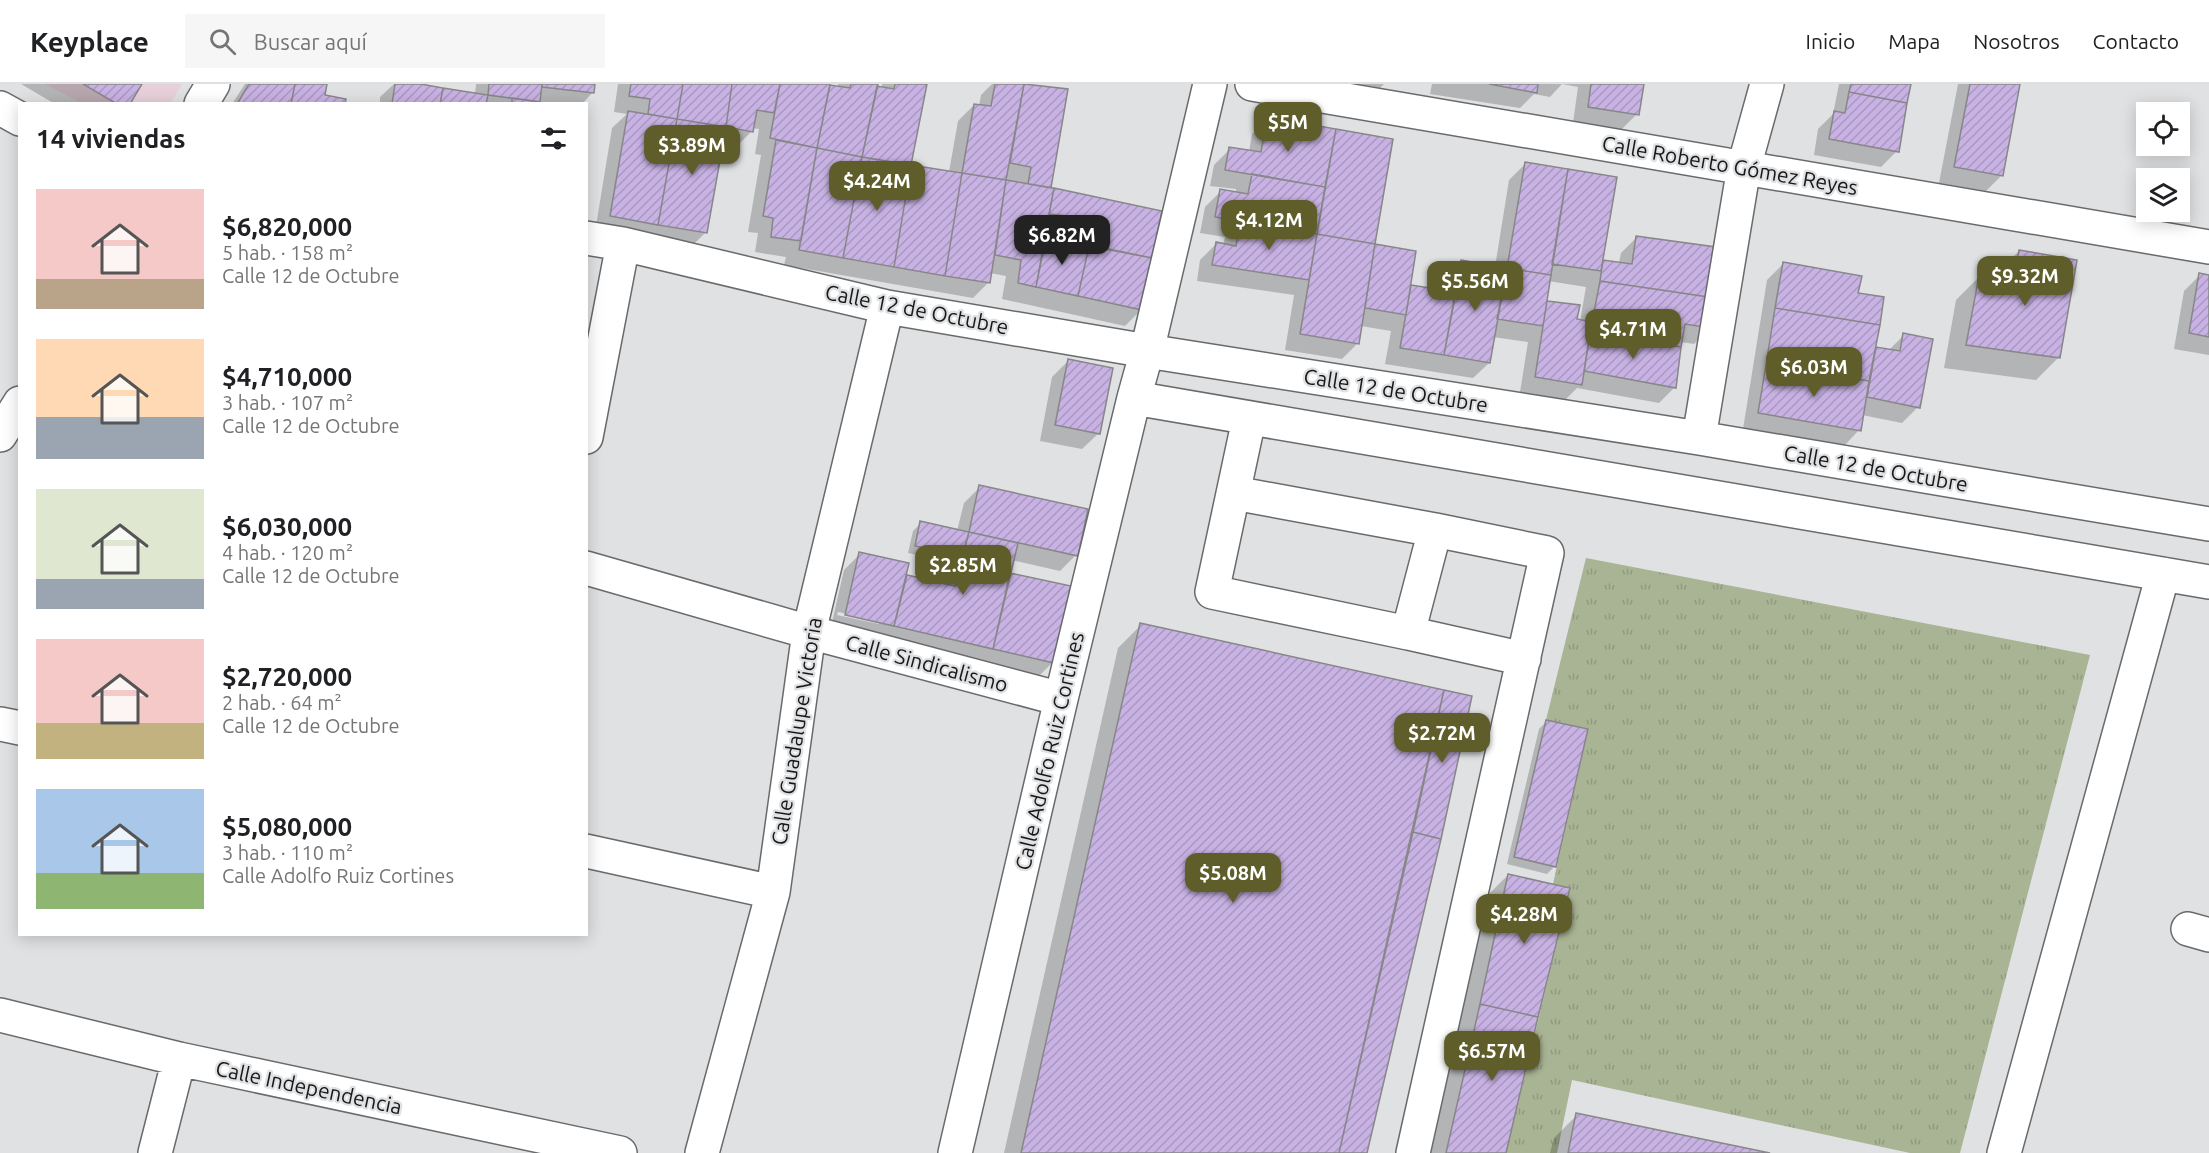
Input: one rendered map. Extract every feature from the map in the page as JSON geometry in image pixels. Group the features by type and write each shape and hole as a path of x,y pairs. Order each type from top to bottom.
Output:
{"street":[{"path":"202,102 213,84"},
{"name":"Calle Adolfo Ruiz Cortines","path":"955,1153 1060,699 1147,351 1209,84"},
{"name":"Calle Roberto Gómez Reyes","path":"1252,84 2209,247"},
{"path":"1699,438 1744,167 1767,84"},
{"path":"0,108 18,118"},
{"name":"Calle 12 de Octubre","path":"588,238 623,244 887,307 1147,351 1699,438 2209,524"},
{"path":"588,427 623,244"},
{"name":"Calle Guadalupe Victoria","path":"702,1153 772,892 809,632 887,307"},
{"path":"1134,398 2209,582"},
{"path":"0,435 18,406"},
{"path":"1249,419 1212,592 1524,659"},
{"path":"0,441 18,445"},
{"path":"1234,494 1435,530 1547,553 1413,1153"},
{"path":"1408,633 1435,530"},
{"name":"Calle Sindicalismo","path":"588,569 809,632 1060,699"},
{"path":"2004,1153 2163,574"},
{"path":"0,724 18,728"},
{"path":"588,851 772,892"},
{"name":"Calle Independencia","path":"0,1015 179,1059 620,1153"},
{"path":"155,1153 179,1059"}],"shaded area":[{"path":"45,84 182,84 171,102 79,102"}],"green space":[{"path":"1586,558 2090,655 1960,1153 1910,1153 1572,1080 1557,1153 1506,1153 1570,889 1553,884 1588,730 1546,720"}],"building":[{"path":"83,84 142,84 131,102 114,102"},
{"path":"249,84 295,84 291,102 238,102"},
{"path":"295,84 327,84 325,95 346,99 345,102 291,102"},
{"path":"395,84 421,84 443,88 440,102 392,102"},
{"path":"489,84 542,84 540,102 488,95"},
{"path":"542,84 595,84 594,93 542,87"},
{"path":"631,84 683,84 677,119 648,114 650,99 629,96"},
{"path":"683,84 732,84 726,127 677,119"},
{"path":"732,84 780,84 774,113 757,110 753,132 726,127"},
{"path":"780,84 830,84 817,148 770,138"},
{"path":"851,84 878,84 862,157 817,148 830,85 850,88"},
{"path":"895,84 927,84 911,165 862,157 877,86 894,89"},
{"path":"995,84 1024,84 1006,180 962,173 974,104 991,106"},
{"path":"1024,84 1068,89 1051,188 1028,184 1031,167 1010,163"},
{"path":"1489,84 1538,84 1537,93"},
{"path":"1591,84 1644,84 1639,115 1588,107"},
{"path":"1851,84 1911,84 1907,103 1849,92"},
{"path":"1970,84 2020,84 2003,176 1954,167"},
{"path":"443,88 488,95 486,102 440,102"},
{"path":"1849,92 1907,103 1899,152 1829,139 1834,111 1845,113"},
{"path":"512,98 540,102 512,102"},
{"path":"628,111 677,119 658,225 610,216"},
{"path":"1267,117 1336,129 1325,187 1225,170 1229,147 1261,152"},
{"path":"677,119 726,127 707,233 658,225"},
{"path":"1336,129 1393,139 1375,244 1317,234"},
{"path":"776,140 817,148 801,241 771,237 773,218 763,216"},
{"path":"817,148 862,157 843,258 799,250"},
{"path":"862,157 911,165 894,267 843,258"},
{"path":"1525,162 1568,169 1551,275 1507,268"},
{"path":"911,165 962,173 945,276 894,267"},
{"path":"1568,169 1617,177 1601,271 1552,264"},
{"path":"962,173 1006,180 990,283 945,276"},
{"path":"1252,174 1325,187 1317,234 1215,217 1220,189 1248,194"},
{"path":"1006,180 1054,188 1036,287 1018,283 1021,260 995,255"},
{"path":"1054,188 1162,211 1152,258 1061,239 1066,216 1049,214"},
{"path":"1240,221 1317,234 1309,280 1212,265 1216,242 1236,246"},
{"path":"1317,234 1375,244 1359,344 1300,334"},
{"path":"1636,236 1723,248 1715,298 1600,281 1603,260 1632,264"},
{"path":"1046,237 1089,246 1078,296 1036,287"},
{"path":"1375,244 1416,251 1406,315 1365,308"},
{"path":"1089,246 1152,258 1142,310 1078,296"},
{"path":"2019,250 2077,260 2060,358 1966,345 1979,276 2013,282"},
{"path":"1461,260 1507,268 1490,363 1444,355"},
{"path":"1783,262 1862,276 1858,293 1884,297 1880,325 1775,308"},
{"path":"1507,268 1551,275 1543,326 1497,319"},
{"path":"2199,273 2209,275 2209,337 2189,333"},
{"path":"1600,281 1715,298 1711,328 1685,324 1681,347 1590,333"},
{"path":"1411,285 1456,292 1444,355 1400,348"},
{"path":"1547,301 1580,305 1577,319 1592,322 1582,385 1535,377"},
{"path":"1775,308 1880,325 1869,381 1766,365"},
{"path":"1590,333 1681,347 1676,388 1584,371"},
{"path":"1903,333 1933,339 1920,408 1867,397 1876,347 1900,351"},
{"path":"1068,359 1113,368 1100,434 1055,425"},
{"path":"1766,365 1869,381 1861,431 1758,413"},
{"path":"979,485 1088,509 1078,556 969,532"},
{"path":"920,521 969,532 962,555 915,546"},
{"path":"969,532 1018,543 993,649 894,626 907,575 955,586"},
{"path":"859,552 909,563 894,626 845,615"},
{"path":"1010,573 1071,586 1054,663 993,649"},
{"path":"1140,623 1444,690 1339,1153 1021,1153"},
{"path":"1444,690 1472,696 1441,839 1413,832"},
{"path":"1546,720 1588,729 1556,867 1514,857"},
{"path":"1413,832 1441,839 1367,1153 1339,1153"},
{"path":"1508,874 1570,888 1538,1017 1480,1004"},
{"path":"1480,1004 1538,1017 1506,1153 1446,1153"},
{"path":"1576,1113 1770,1153 1568,1153"}]}
